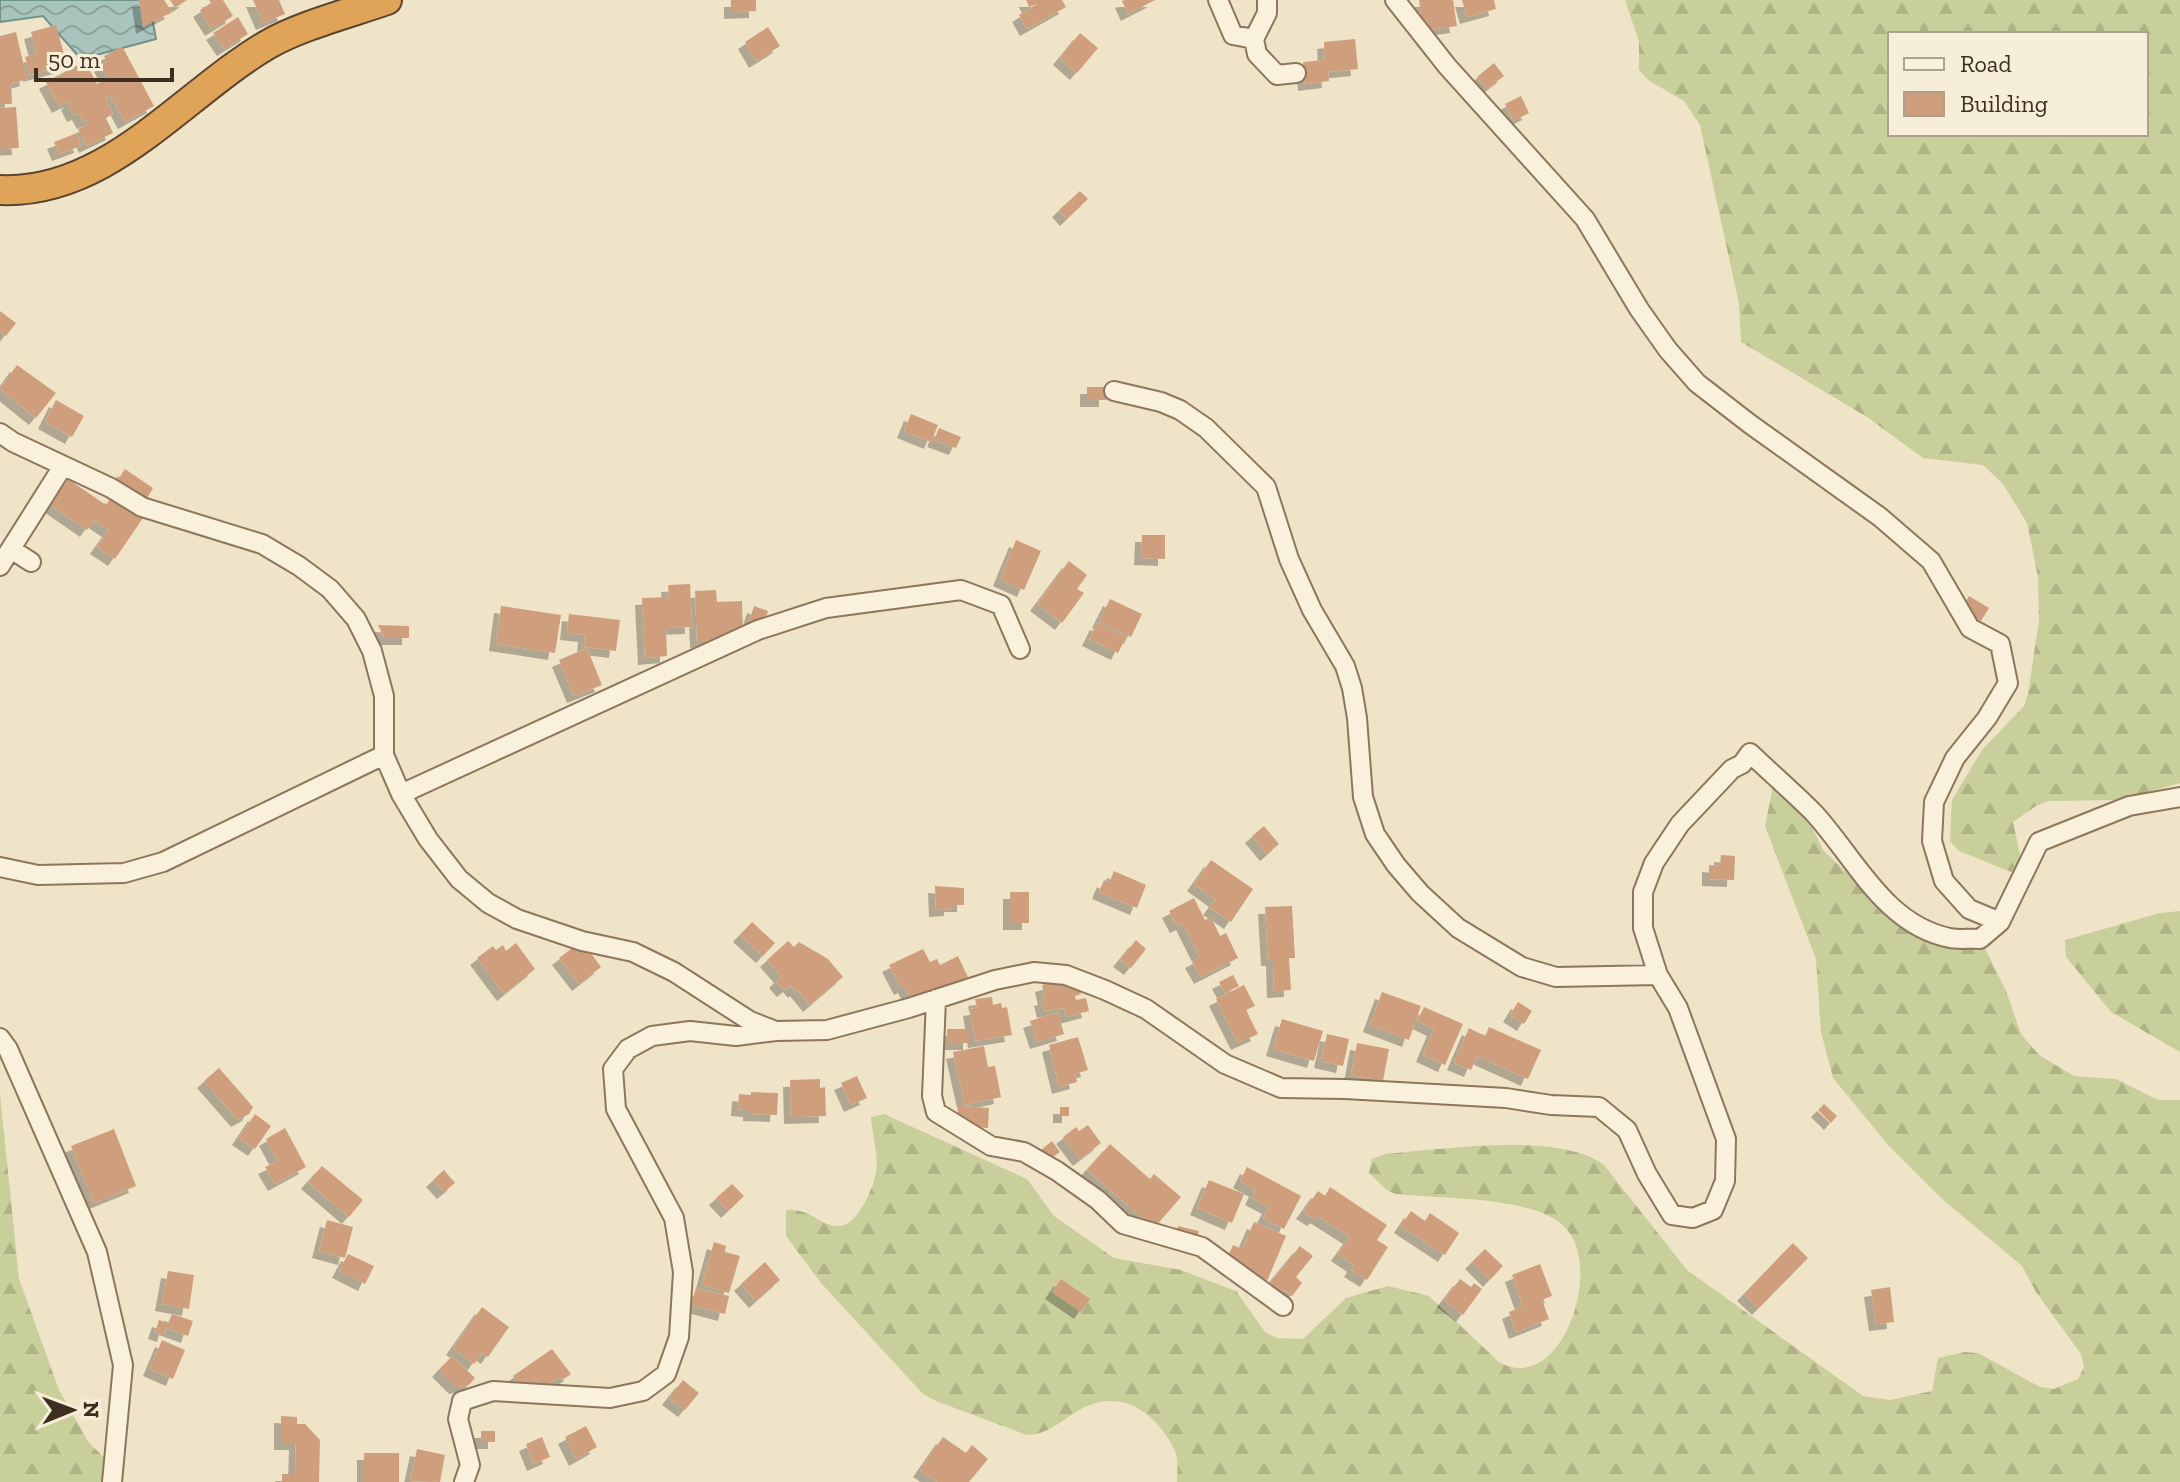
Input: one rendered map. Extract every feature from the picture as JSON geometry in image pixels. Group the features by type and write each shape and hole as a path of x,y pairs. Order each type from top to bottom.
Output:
{"highway":[{"path":"0,190 42,187 74,178 132,144 233,66 270,43 387,0"}],"street":[{"path":"1218,0 1233,35 1254,39"},
{"path":"1267,0 1267,13 1254,39 1257,54 1277,75 1296,73"},
{"path":"1395,0 1447,66 1585,219 1639,309 1668,350 1697,383 1880,517 1931,561 1970,628 2000,644 2008,683 1987,718 1955,758 1934,802 1932,841 1944,881 1969,909 2000,922"},
{"path":"1114,391 1161,402 1180,410 1206,428 1266,487 1289,559 1312,610 1345,666 1357,718 1363,797 1375,834 1420,893 1458,928 1522,967 1556,977 1658,975"},
{"path":"0,433 111,488 142,507 262,544 330,589 356,619 372,651 384,696 384,755 401,794 428,839 459,879 488,903 517,919 582,941 633,952 674,972 750,1021 776,1031"},
{"path":"0,566 63,466"},
{"path":"11,549 31,562"},
{"path":"401,794 758,630 826,608 961,590 1001,605 1020,649"},
{"path":"464,1482 470,1465 458,1419 462,1401 493,1391 610,1398 643,1391 666,1374 679,1337 683,1272 674,1218 616,1109 613,1069 628,1049 652,1036 690,1031 736,1036 827,1030 1008,977 1034,972 1066,975 1146,1009 1225,1064 1281,1088 1506,1098 1551,1105 1599,1107 1627,1130 1647,1174 1672,1215 1693,1218 1713,1210 1725,1181 1726,1139 1678,1008 1658,975 1643,928 1643,892 1654,863 1680,824 1750,753 1814,813 1862,877 1897,912 1919,926 1950,938 1980,939 2000,922 2039,842 2129,806 2180,797"},
{"path":"0,867 38,875 124,873 150,866 384,755"},
{"path":"936,999 932,1096 936,1112 991,1146 1024,1152 1057,1171 1098,1200 1123,1224 1202,1247 1283,1306"},
{"path":"0,1038 8,1049 97,1252 123,1365 112,1482"}],"green space":[{"path":"1625,0 2180,0 2180,783 2118,800 2049,801 2036,806 2013,822 2022,864 2011,872 1959,851 1950,841 1952,800 1982,750 2024,706 2028,694 2039,620 2038,577 2027,523 2003,484 1983,465 1923,458 1867,417 1741,342 1739,304 1700,125 1684,101 1648,80 1639,70 1639,42"},
{"path":"1773,786 1797,796 1823,850 1876,901 1941,931 1980,938 2006,991 2021,1034 2039,1055 2074,1076 2116,1079 2158,1100 2180,1100 2180,1482 1177,1482 1177,1458 1169,1439 1152,1419 1131,1405 1107,1401 1093,1404 1045,1431 1027,1435 923,1394 821,1283 786,1236 786,1210 802,1212 838,1226 845,1225 858,1214 868,1197 877,1166 871,1117 884,1114 1027,1179 1054,1216 1114,1258 1181,1270 1236,1291 1265,1332 1277,1338 1303,1339 1346,1298 1388,1286 1429,1296 1499,1362 1520,1368 1539,1362 1556,1348 1568,1327 1577,1302 1580,1276 1578,1252 1569,1232 1558,1221 1523,1207 1480,1200 1396,1194 1369,1173 1372,1159 1385,1154 1499,1145 1559,1148 1604,1165 1687,1270 1863,1396 1890,1400 1932,1391 1938,1358 1964,1352 1978,1353 2040,1387 2054,1389 2078,1379 2084,1367 2081,1354 2036,1292 2022,1266 1941,1198 1889,1146 1833,1078 1821,1032 1816,959 1765,826"},
{"path":"2180,911 2180,1052 2111,1012 2066,957 2065,940 2160,913"},
{"path":"0,1094 19,1279 59,1390 89,1443 111,1464 109,1482 0,1482"}],"water":[{"path":"0,0 149,0 156,39 81,59 43,16 0,22"}],"building":[{"path":"139,0 164,0 172,12 143,27"},
{"path":"170,0 187,0 175,8"},
{"path":"209,0 223,0 233,16 212,29 200,10 211,3"},
{"path":"253,0 279,0 285,14 263,23"},
{"path":"731,0 756,0 756,11 731,12"},
{"path":"1026,0 1062,0 1066,7 1027,29 1019,15 1037,4 1029,7"},
{"path":"1155,0 1128,14 1122,1"},
{"path":"1419,0 1453,0 1457,26 1429,30 1428,21 1422,22"},
{"path":"1462,0 1494,0 1496,9 1467,17"},
{"path":"238,17 248,34 224,49 213,33"},
{"path":"56,25 67,65 30,75 25,57 37,54 31,32"},
{"path":"768,27 780,46 756,61 745,42"},
{"path":"16,32 27,79 11,84 12,104 0,104 0,36"},
{"path":"1080,33 1098,48 1077,73 1060,58"},
{"path":"1355,39 1358,69 1328,72 1329,81 1305,84 1303,62 1325,60 1324,42"},
{"path":"122,46 154,106 125,122 110,95 105,98 113,114 106,118 113,133 86,146 78,129 89,123 88,120 84,122 79,113 74,115 68,103 71,100 59,106 46,82 85,61 97,84 108,78 101,65 107,62 104,56"},
{"path":"1494,63 1504,76 1487,89 1477,77"},
{"path":"1521,96 1529,113 1513,121 1505,104"},
{"path":"16,107 19,148 0,149 0,108"},
{"path":"77,133 81,146 59,154 54,142"},
{"path":"1080,191 1088,199 1067,219 1059,210"},
{"path":"0,311 16,323 6,336 0,332"},
{"path":"17,365 56,393 36,418 0,389"},
{"path":"1087,387 1106,387 1106,400 1087,400"},
{"path":"56,400 84,416 72,437 45,422"},
{"path":"911,414 938,425 931,442 904,431"},
{"path":"939,428 961,437 956,448 934,440"},
{"path":"125,469 153,488 145,502 116,483"},
{"path":"68,479 106,505 112,496 143,518 115,559 97,547 109,530 94,520 87,530 51,505"},
{"path":"1142,535 1165,535 1165,559 1141,558"},
{"path":"1016,540 1041,551 1024,590 1000,579"},
{"path":"1069,561 1087,575 1077,589 1084,593 1062,623 1037,604"},
{"path":"690,584 692,627 666,628 667,656 645,658 642,598 669,597 668,585"},
{"path":"716,590 717,602 742,601 743,631 730,632 730,640 697,641 695,591"},
{"path":"1969,596 1989,608 1981,621 1961,609"},
{"path":"1110,599 1142,614 1131,637 1099,621"},
{"path":"501,606 561,615 555,653 496,644"},
{"path":"754,606 768,611 763,627 749,622"},
{"path":"569,614 620,620 616,651 584,647 585,635 567,633"},
{"path":"1097,623 1126,637 1118,653 1089,639"},
{"path":"378,625 409,626 409,638 384,638"},
{"path":"587,648 602,685 574,696 559,660"},
{"path":"1264,826 1279,844 1267,854 1252,836"},
{"path":"1721,855 1735,856 1734,880 1709,879 1709,865 1720,866"},
{"path":"1211,860 1253,889 1231,922 1210,908 1216,900 1194,884"},
{"path":"1114,871 1146,885 1137,908 1099,892 1104,880 1109,883"},
{"path":"935,886 964,888 964,905 936,910"},
{"path":"1010,892 1029,892 1029,923 1010,923"},
{"path":"1194,898 1205,920 1211,917 1220,936 1226,933 1238,958 1201,977 1192,961 1200,957 1183,923 1177,926 1169,911"},
{"path":"1292,906 1295,958 1289,958 1291,990 1274,991 1273,959 1268,959 1265,907"},
{"path":"752,922 775,943 763,956 740,935"},
{"path":"1136,940 1146,949 1131,968 1120,960"},
{"path":"582,941 601,967 579,984 559,958"},
{"path":"788,941 794,947 799,942 828,959 843,977 810,1005 797,989 795,991 790,985 784,990 776,981 781,976 767,960"},
{"path":"516,943 535,969 504,994 477,958 493,946 496,950 503,945 506,951"},
{"path":"923,949 930,962 937,959 940,965 958,956 968,977 914,1005 905,986 901,988 889,965"},
{"path":"1233,975 1239,986 1225,993 1219,982"},
{"path":"1070,977 1078,980 1081,994 1075,996 1076,1000 1086,998 1089,1011 1066,1017 1064,1008 1044,1011 1042,985"},
{"path":"1244,985 1255,1006 1246,1010 1258,1034 1238,1043 1216,999"},
{"path":"1382,992 1421,1006 1409,1040 1370,1025"},
{"path":"992,997 993,1005 1001,1003 1002,1008 1007,1007 1012,1035 975,1041 970,1009 977,1008 975,999"},
{"path":"1518,1002 1532,1011 1524,1024 1510,1015"},
{"path":"1424,1007 1463,1024 1445,1065 1423,1055 1434,1029 1417,1021"},
{"path":"1058,1012 1064,1034 1037,1042 1030,1021"},
{"path":"1282,1019 1323,1031 1314,1061 1273,1049"},
{"path":"1489,1027 1541,1050 1528,1079 1477,1056 1471,1070 1454,1063 1469,1028 1485,1036"},
{"path":"947,1029 970,1029 970,1043 947,1043"},
{"path":"1327,1034 1349,1039 1343,1066 1321,1061"},
{"path":"1078,1037 1088,1070 1075,1074 1077,1082 1059,1087 1049,1045"},
{"path":"1357,1043 1389,1049 1383,1081 1351,1075"},
{"path":"984,1046 988,1067 995,1066 1001,1097 965,1105 953,1052"},
{"path":"219,1068 253,1107 249,1114 238,1120 204,1081"},
{"path":"857,1076 867,1098 851,1105 841,1083"},
{"path":"820,1079 820,1088 825,1087 826,1116 791,1117 790,1080"},
{"path":"751,1092 778,1093 777,1115 750,1114 750,1110 738,1109 739,1094 751,1095"},
{"path":"1824,1104 1837,1116 1831,1123 1818,1110"},
{"path":"958,1106 989,1108 988,1128 957,1126"},
{"path":"1060,1107 1069,1107 1069,1116 1060,1116"},
{"path":"255,1114 271,1126 255,1149 239,1138"},
{"path":"1088,1125 1101,1143 1080,1159 1063,1137 1076,1127 1079,1131"},
{"path":"285,1128 306,1167 275,1184 265,1167 278,1161 266,1139"},
{"path":"114,1129 136,1186 94,1203 71,1146"},
{"path":"1052,1141 1060,1152 1049,1160 1041,1150"},
{"path":"1110,1144 1150,1179 1154,1174 1181,1197 1154,1228 1087,1170"},
{"path":"322,1166 363,1200 349,1217 308,1182"},
{"path":"1247,1167 1301,1196 1284,1229 1263,1218 1269,1207 1252,1198 1256,1190 1240,1181"},
{"path":"444,1170 455,1183 444,1192 433,1180"},
{"path":"1209,1180 1244,1194 1232,1223 1197,1208"},
{"path":"732,1184 744,1196 728,1211 716,1198"},
{"path":"1330,1187 1387,1225 1377,1240 1388,1247 1367,1280 1351,1270 1354,1265 1338,1254 1350,1237 1317,1216 1314,1219 1303,1212 1318,1191 1325,1196"},
{"path":"1411,1211 1425,1221 1430,1213 1459,1233 1445,1255 1401,1226"},
{"path":"327,1220 353,1227 345,1258 319,1251"},
{"path":"1254,1222 1286,1236 1267,1281 1225,1262 1233,1245 1242,1249"},
{"path":"1178,1226 1199,1231 1195,1244 1175,1239"},
{"path":"714,1242 726,1246 725,1252 740,1256 729,1293 702,1285"},
{"path":"1793,1243 1808,1258 1759,1308 1744,1294"},
{"path":"1300,1246 1313,1256 1296,1277 1302,1283 1292,1296 1285,1290 1281,1295 1269,1284"},
{"path":"1485,1249 1503,1266 1490,1280 1472,1262"},
{"path":"348,1254 374,1266 365,1284 339,1271"},
{"path":"765,1262 780,1280 756,1301 741,1284"},
{"path":"1540,1264 1552,1296 1542,1300 1549,1319 1516,1332 1509,1312 1523,1306 1512,1275"},
{"path":"168,1271 194,1275 189,1309 162,1304"},
{"path":"1061,1279 1090,1299 1081,1312 1052,1292"},
{"path":"1460,1279 1471,1287 1474,1283 1482,1289 1463,1315 1444,1300"},
{"path":"1890,1287 1894,1322 1876,1324 1871,1290"},
{"path":"696,1288 729,1296 725,1314 691,1305"},
{"path":"482,1307 509,1327 488,1357 482,1353 474,1364 453,1348"},
{"path":"172,1314 193,1321 188,1336 166,1328 164,1335 155,1332 159,1320 168,1323"},
{"path":"162,1340 185,1350 173,1379 150,1369"},
{"path":"552,1349 571,1374 542,1388 536,1379 522,1389 513,1376"},
{"path":"452,1356 475,1378 469,1385 456,1387 439,1370"},
{"path":"683,1380 699,1393 685,1410 669,1398"},
{"path":"281,1416 297,1417 297,1424 305,1424 320,1440 319,1482 282,1482 282,1474 295,1474 296,1443 281,1443"},
{"path":"586,1426 597,1447 576,1459 565,1437"},
{"path":"481,1431 495,1431 495,1442 481,1442"},
{"path":"542,1437 550,1457 534,1464 526,1444"},
{"path":"943,1437 966,1453 972,1445 988,1459 969,1482 938,1482 920,1470"},
{"path":"417,1449 445,1455 440,1482 410,1481"},
{"path":"364,1453 399,1453 399,1482 364,1482"}]}
